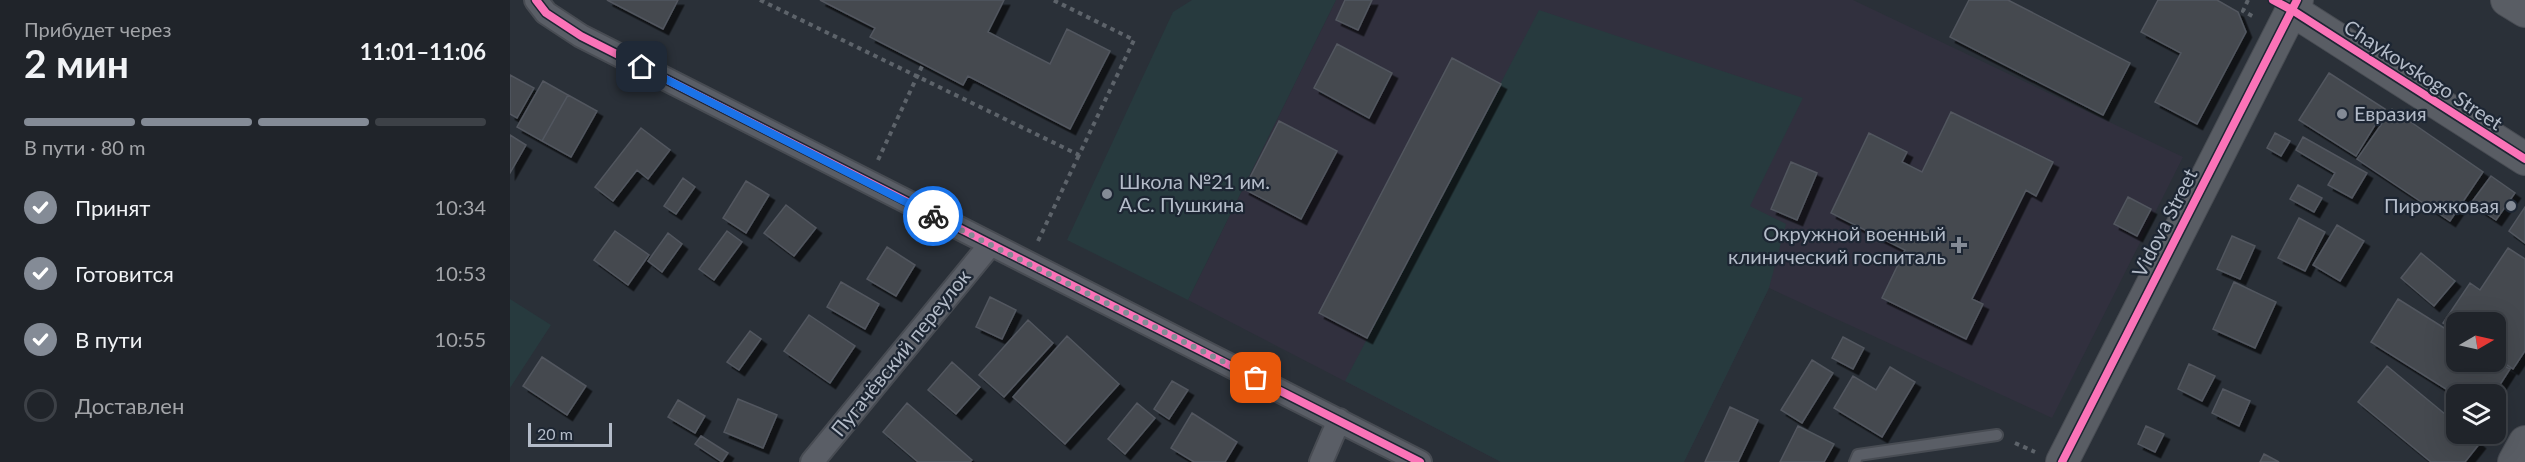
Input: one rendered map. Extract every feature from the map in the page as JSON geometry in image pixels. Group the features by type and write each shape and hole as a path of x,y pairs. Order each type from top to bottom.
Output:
{"street":[{"path":"536,0 546,13 581,36 1420,462"},
{"path":"2507,0 2525,11"},
{"name":"Chaykovskogo Street","path":"2288,3 2525,159"},
{"name":"Vidova Street","path":"2052,459 2288,3"},
{"name":"Пугачёвский переулок","path":"812,462 990,245"},
{"path":"1321,462 1339,420"},
{"path":"2514,462 2525,442"}],"lane":[{"path":"1855,462 1858,455 1997,435"}],"path":[{"path":"760,0 1079,155"},
{"path":"1027,264 1134,40 1053,0"},
{"path":"2243,11 2248,0"},
{"path":"868,182 923,64"},
{"path":"1997,435 2052,459"}],"shaded area":[{"path":"1336,0 1853,0 2183,157 2052,418 1769,288 1684,462 1501,462 1188,300"}],"green space":[{"path":"1192,0 1336,0 1188,300 1067,240 1173,12"},
{"path":"1539,10 1803,98 1750,206 1786,224 1769,288 1684,462 1501,462 1345,381"},
{"path":"510,299 551,325 510,388"}],"building":[{"path":"607,0 678,0 663,29"},
{"path":"820,0 1004,0 988,32 1050,64 1067,29 1110,51 1070,129 968,76 963,85 870,37 875,28"},
{"path":"1345,0 1372,0 1358,30 1336,20"},
{"path":"1969,0 2008,0 2130,63 2103,115 1950,37"},
{"path":"2158,0 2217,0 2238,12 2246,32 2197,124 2155,102 2181,53 2141,32"},
{"path":"1337,44 1392,73 1369,118 1314,88"},
{"path":"1452,58 1501,84 1367,338 1319,313"},
{"name":"Евразия","path":"2329,73 2385,109 2356,156 2299,120"},
{"path":"510,75 534,88 517,118 510,114"},
{"path":"543,81 568,95 542,141 517,127"},
{"path":"568,95 597,111 571,157 542,141"},
{"path":"2392,109 2483,172 2450,221 2357,159"},
{"path":"1951,112 2053,162 2036,196 2026,190 1972,299 1983,304 1966,339 1882,298 1905,250 1831,213 1869,133 1907,152 1902,162 1922,172"},
{"path":"1279,121 1337,151 1301,219 1244,189"},
{"path":"641,128 670,150 648,179 637,170 613,201 595,187"},
{"path":"2275,133 2290,141 2281,156 2267,148"},
{"path":"510,135 526,145 510,173"},
{"path":"2303,137 2367,173 2352,198 2328,185 2335,173 2296,150"},
{"path":"1791,162 1817,173 1797,220 1771,209"},
{"path":"2491,176 2515,193 2496,220 2471,203"},
{"path":"683,178 695,187 676,214 664,206"},
{"path":"746,181 769,195 746,233 723,218"},
{"path":"2298,185 2322,198 2314,212 2290,199"},
{"path":"2128,197 2151,209 2137,236 2114,224"},
{"path":"786,205 816,228 794,256 764,233"},
{"path":"2525,207 2525,243 2509,231"},
{"path":"2299,218 2325,232 2305,271 2278,258"},
{"path":"2337,225 2364,241 2340,281 2313,265"},
{"path":"615,231 649,255 628,285 594,260"},
{"path":"727,231 742,242 714,280 699,269"},
{"path":"668,233 682,244 662,272 648,261"},
{"path":"2232,236 2255,246 2240,279 2217,269"},
{"path":"887,247 915,265 896,296 867,279"},
{"path":"2508,248 2525,259 2525,351 2513,369 2506,364 2506,312 2450,312 2470,283 2480,290"},
{"path":"2421,253 2455,281 2434,306 2401,278"},
{"path":"841,282 879,304 865,329 827,307"},
{"path":"2234,282 2276,302 2255,348 2213,329"},
{"path":"990,297 1016,310 1002,339 976,327"},
{"path":"2398,299 2446,329 2446,372 2506,372 2506,367 2510,369 2500,384 2446,384 2446,389 2371,342"},
{"path":"809,315 855,346 830,383 784,351"},
{"path":"1028,320 1053,343 1004,397 979,375"},
{"path":"750,331 761,339 739,370 727,362"},
{"path":"1067,336 1119,384 1065,444 1013,397"},
{"path":"1843,337 1864,348 1853,369 1832,358"},
{"path":"542,357 586,386 567,415 523,386"},
{"path":"1812,360 1833,373 1802,423 1781,410"},
{"path":"952,362 980,387 956,414 928,390"},
{"path":"2189,364 2215,376 2202,401 2178,389"},
{"path":"2387,366 2446,415 2446,444 2479,444 2465,462 2431,462 2358,402"},
{"path":"1890,367 1915,382 1882,437 1834,408 1853,376 1876,390"},
{"path":"1172,381 1188,390 1169,419 1154,409"},
{"path":"2223,389 2250,401 2239,426 2212,413"},
{"path":"738,399 777,415 763,448 724,432"},
{"path":"678,400 705,416 695,433 668,417"},
{"path":"907,403 972,460 970,462 918,462 883,432"},
{"path":"1137,403 1155,418 1125,454 1108,439"},
{"path":"1730,407 1758,420 1738,462 1705,462"},
{"path":"1192,413 1237,442 1225,462 1194,462 1171,448"},
{"path":"1798,426 1834,444 1824,462 1780,462"},
{"path":"2146,426 2164,434 2155,452 2138,444"},
{"path":"701,436 728,453 722,462 695,444"},
{"path":"2264,454 2279,462 2260,462"}],"cycle path":[{"path":"536,0 546,13 581,36 1420,462"},
{"path":"2273,0 2525,159"},
{"path":"2062,462 2297,0"}],"way so far":[{"path":"933,216 1256,378"}],"place":[{"name":"Евразия","path":"2342,114"},
{"name":"Школа №21 им. А.С. Пушкина","path":"1107,194"},
{"name":"Пирожковая","path":"2511,206"},
{"name":"Окружной военный клинический госпиталь","path":"1959,245"}],"route":[{"path":"642,67 933,216"}]}
